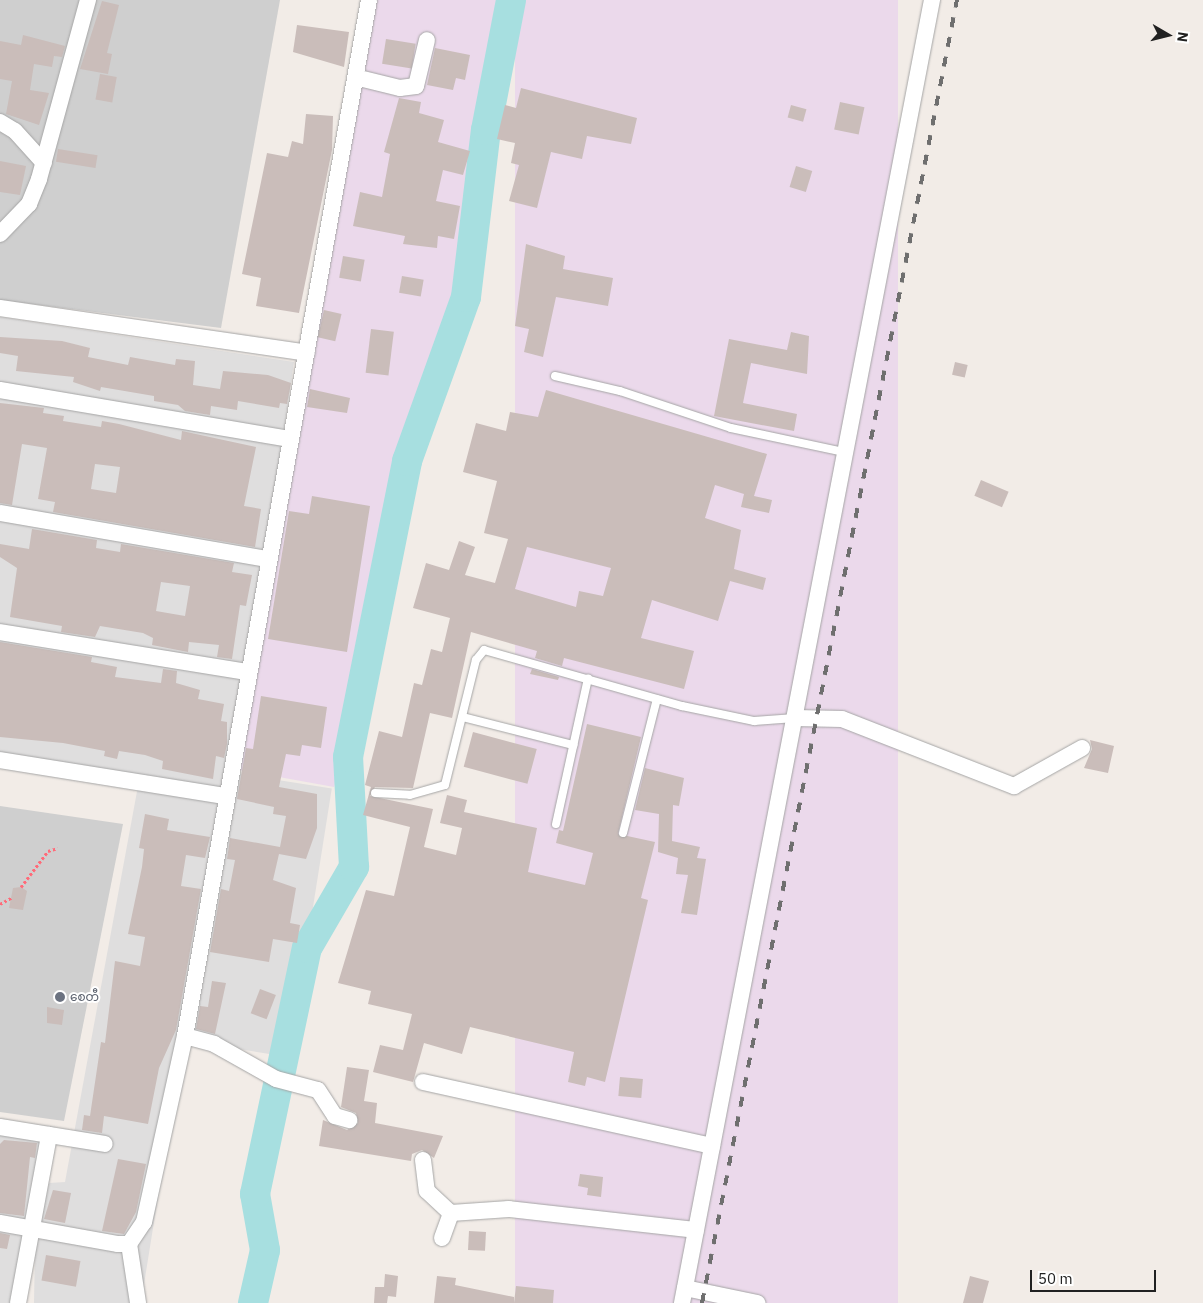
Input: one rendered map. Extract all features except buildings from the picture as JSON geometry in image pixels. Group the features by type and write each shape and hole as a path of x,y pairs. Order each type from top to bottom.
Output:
{"street":[{"path":"0,234 29,204 44,163 88,0"},
{"path":"138,1303 129,1244 144,1222 185,1036 267,559 359,78 369,0"},
{"path":"757,1303 684,1296 932,0"},
{"path":"359,78 400,88 416,86 427,40"},
{"path":"0,122 15,131 44,163"},
{"path":"0,308 307,353"},
{"path":"0,390 290,439"},
{"path":"0,513 267,559"},
{"path":"0,632 247,672"},
{"path":"795,718 842,719 1014,786 1082,748"},
{"path":"0,760 226,796"},
{"path":"185,1036 214,1044 276,1079 323,1093 335,1116 348,1120"},
{"path":"423,1082 712,1146"},
{"path":"0,1127 105,1144"},
{"path":"18,1303 34,1229 49,1135"},
{"path":"423,1160 427,1191 452,1213 525,1209 696,1230"},
{"path":"442,1238 452,1213"},
{"path":"0,1223 129,1244"}],"lane":[{"path":"555,376 620,391 732,428 844,452"},
{"path":"375,792 410,795 445,785 476,660 484,650 657,699 754,721 795,718"},
{"path":"556,824 588,678"},
{"path":"623,833 657,699"},
{"path":"463,717 573,745"}],"path":[{"path":"21,887 48,850 58,848"},
{"path":"0,904 11,898"}],"shaded area":[{"path":"0,0 280,0 221,328 0,300"},
{"path":"367,0 504,0 461,256 334,787 234,769"},
{"path":"515,0 898,0 898,1303 515,1303"},
{"path":"0,317 294,362 265,562 222,788 0,754"},
{"path":"234,773 332,788 289,1057 191,1042"},
{"path":"138,786 222,798 141,1303 34,1303 35,1247 25,1303 0,1303 0,1120 55,1127 36,1243 49,1183 65,1182"},
{"path":"0,806 123,824 64,1121 0,1112"}],"waterway":[{"path":"253,1303 265,1250 255,1194 307,948 354,867 348,757 407,461 466,297 486,130 511,0"}],"railway":[{"path":"702,1303 957,0"}],"place":[{"name":"စေတီ","path":"60,997"}]}
